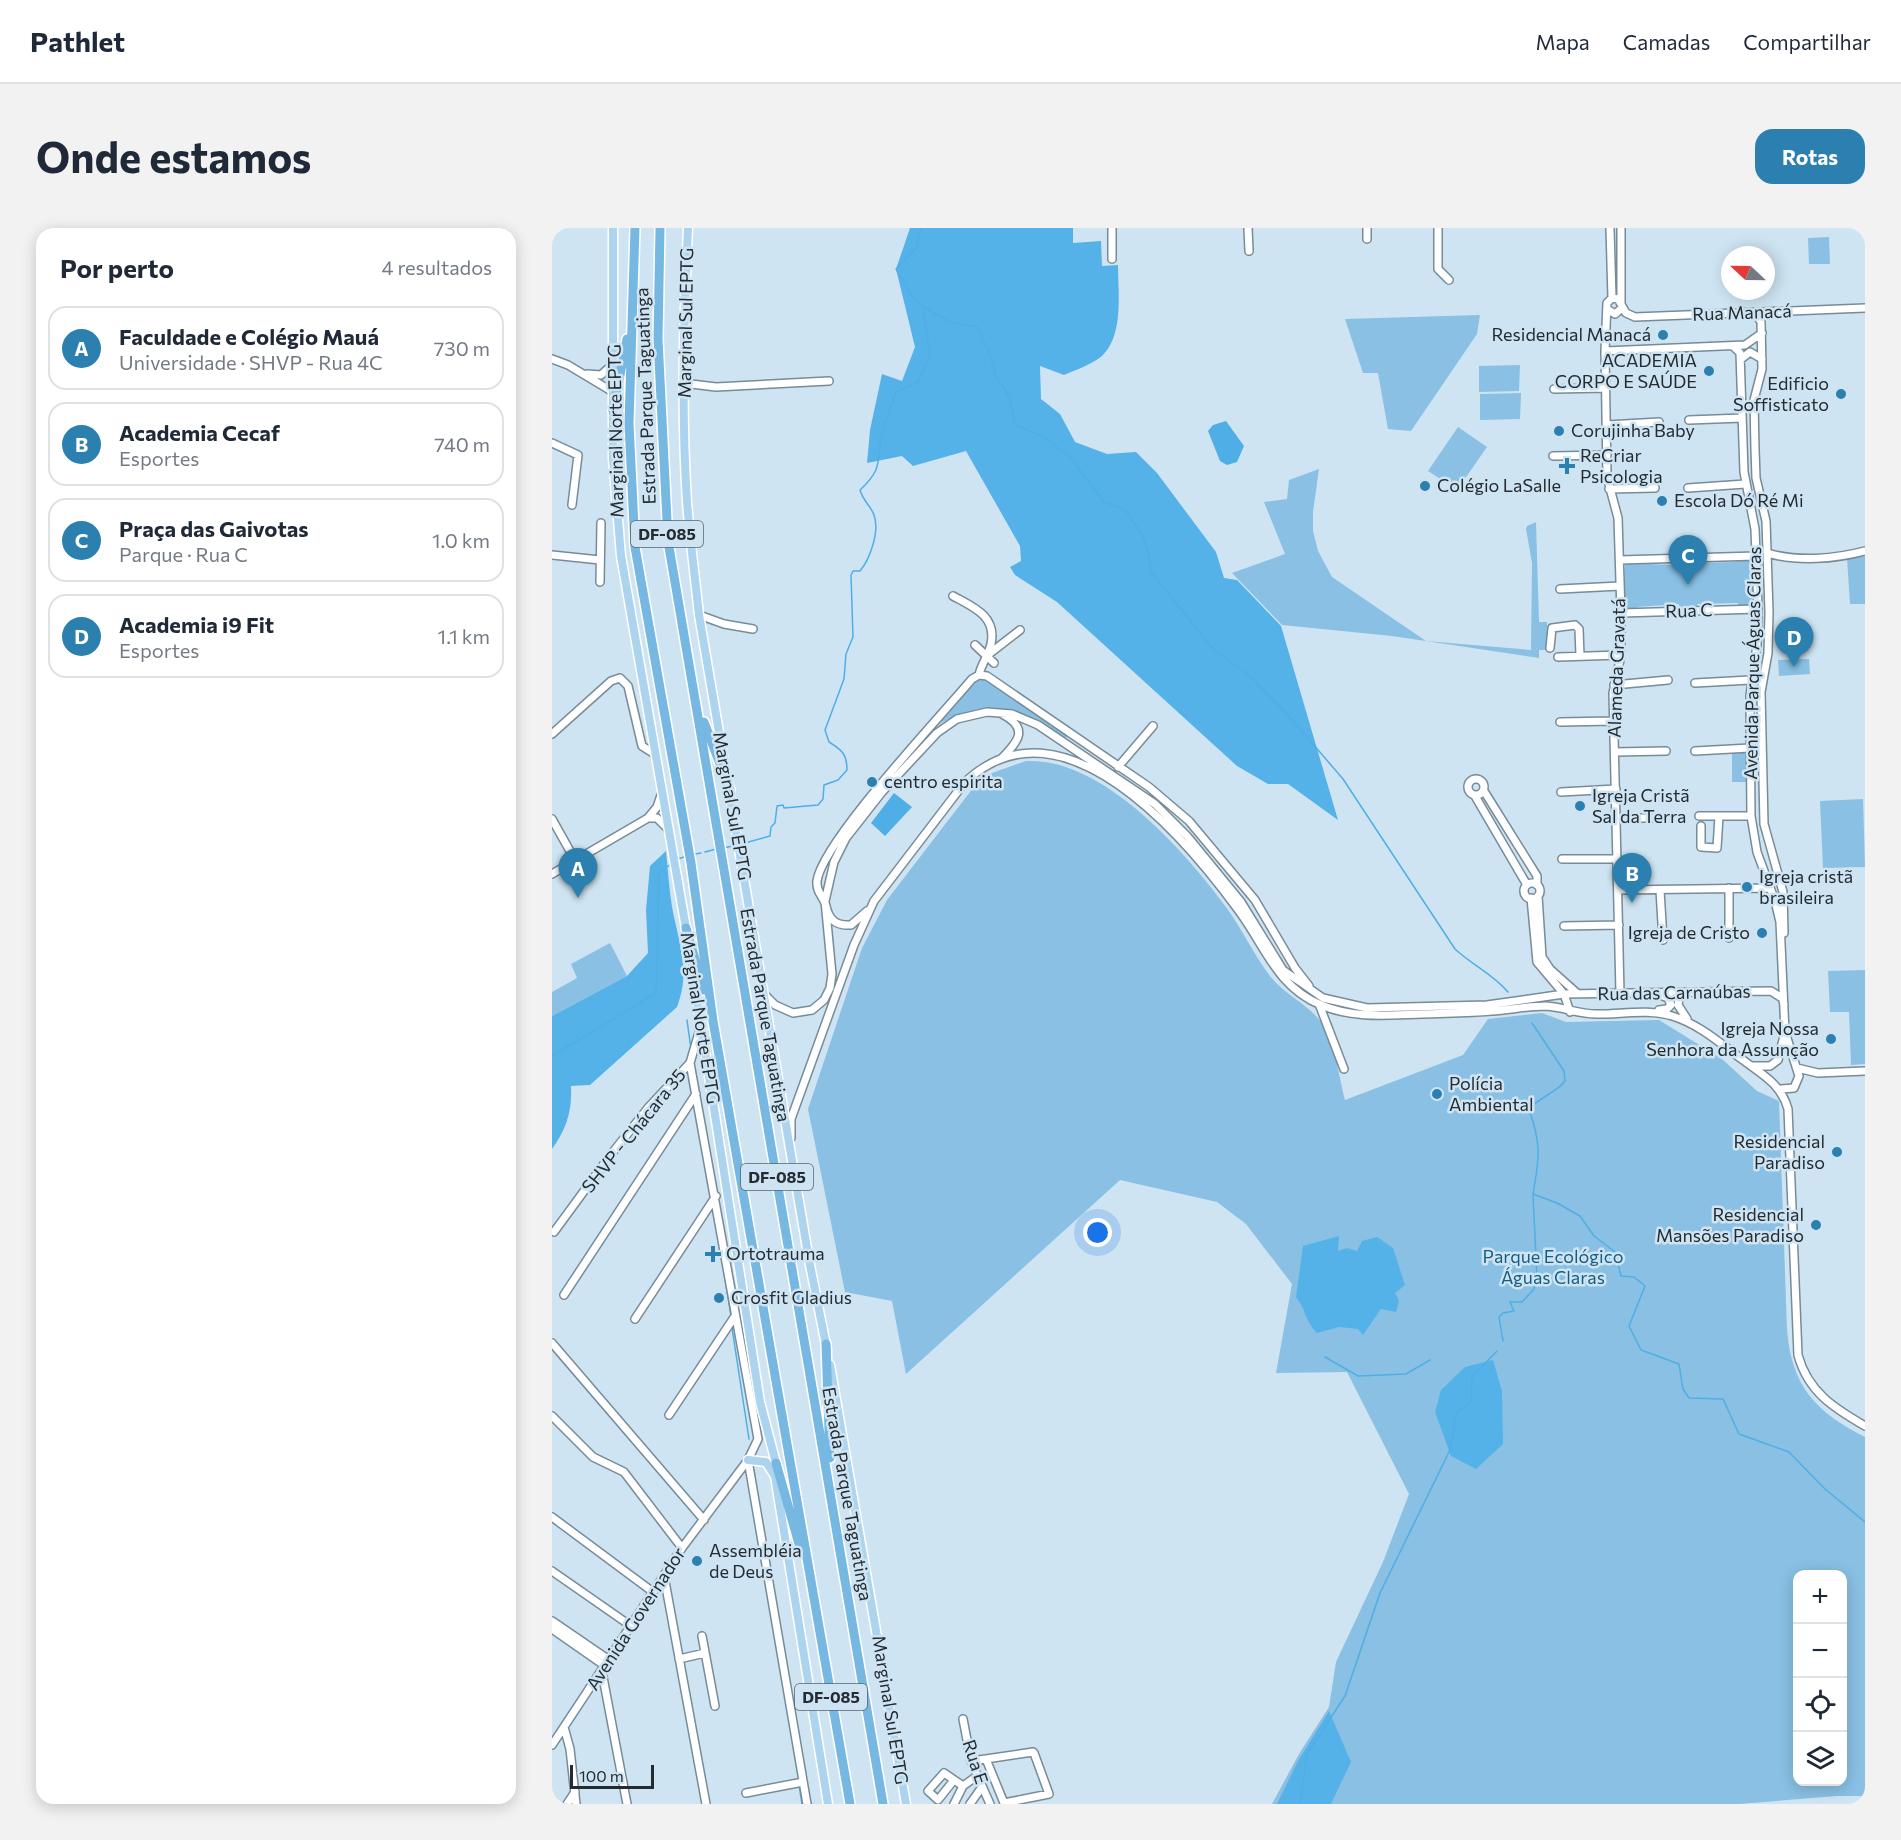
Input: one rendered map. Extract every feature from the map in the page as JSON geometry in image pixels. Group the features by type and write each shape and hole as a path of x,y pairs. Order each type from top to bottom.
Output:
{"highway":[{"name":"Estrada Parque Taguatinga","path":"635,228 629,424 635,548 691,863 713,1021 850,1804"},
{"name":"Estrada Parque Taguatinga","path":"660,228 658,339 665,499 673,573 698,706 721,861 883,1804"},
{"path":"613,411 633,304"},
{"path":"698,706 730,790"},
{"path":"686,928 713,1021"},
{"path":"826,1344 830,1493"},
{"path":"776,1462 812,1591"}],"main road":[{"name":"Marginal Norte EPTG","path":"613,228 613,458 621,556 653,753 677,873 760,1402 776,1462 776,1476 828,1804"},
{"name":"Marginal Sul EPTG","path":"688,228 683,383 687,501 699,615 792,1147 809,1260 826,1344 906,1804"},
{"path":"748,1460 766,1462 776,1476"}],"street":[{"path":"1112,228 1112,259"},
{"path":"1248,228 1249,251"},
{"path":"1367,228 1367,239"},
{"path":"1438,228 1438,269 1449,280"},
{"path":"1610,228 1612,298 1607,303 1607,309 1615,314 1622,305 1621,228"},
{"path":"1612,298 1617,299 1622,305"},
{"name":"Rua Manacá","path":"1622,305 1630,316 1635,317 1865,308"},
{"name":"Alameda Gravatá","path":"1607,309 1605,351 1607,455 1609,489 1618,518 1620,560 1621,655 1614,685 1620,993"},
{"path":"1761,322 1770,311"},
{"name":"Avenida Parque Águas Claras","path":"1754,312 1761,322 1762,333 1762,359 1754,400 1756,478 1766,516 1768,565 1769,638 1761,693 1764,832 1785,902 1782,945"},
{"path":"1605,351 1748,345 1762,333"},
{"path":"1733,346 1740,353 1741,359 1750,352 1762,359"},
{"path":"552,359 582,373 613,392"},
{"name":"Avenida Parque Águas Claras","path":"1741,359 1745,484 1754,517 1758,609 1757,645 1750,680 1751,816 1755,844 1775,901 1782,945 1785,1004 1785,1032 1778,1060 1770,1066 1751,1066"},
{"path":"582,373 601,375 614,364"},
{"path":"683,383 716,387 829,381"},
{"path":"1554,389 1606,388"},
{"path":"1689,420 1742,418"},
{"path":"1607,424 1659,422"},
{"path":"552,443 578,455 573,504"},
{"path":"1743,449 1755,448"},
{"path":"1553,456 1607,455"},
{"path":"1688,488 1745,484"},
{"path":"1609,489 1655,488"},
{"path":"600,582 601,523"},
{"path":"1767,553 1783,558 1836,556 1865,550"},
{"path":"552,555 600,560"},
{"path":"1620,560 1756,556"},
{"path":"1768,565 1783,558"},
{"path":"1560,588 1620,586"},
{"path":"765,995 775,1005 793,1013 812,1010 824,1000 830,988 832,974 825,901 834,862 846,838 882,792 937,733 957,719 987,712 1000,713 1017,725 1019,733 1017,741 1000,759 979,770 965,783 859,920 842,925 828,915 825,901 820,897 817,880 828,856 848,826 972,680 980,675 992,641 988,621 981,612 953,596"},
{"name":"Rua C","path":"1621,613 1758,609"},
{"path":"699,615 711,617 724,624 753,629"},
{"path":"1550,648 1550,630 1575,625 1579,629 1580,656"},
{"path":"987,656 1020,630"},
{"path":"975,645 994,663"},
{"path":"1558,657 1621,655"},
{"path":"980,675 987,676 1149,786 1189,821 1214,847 1255,900 1295,968 1312,991"},
{"path":"552,734 611,681 620,678 628,686 642,746 653,753"},
{"path":"1614,685 1668,680"},
{"path":"1695,683 1750,680"},
{"name":"Rua das Carnaúbas","path":"1000,713 1012,714 1038,725 1141,794 1168,815 1241,902 1284,970 1323,998 1367,1008 1487,1005 1564,994 1771,992 1782,998 1785,1004"},
{"path":"1560,722 1614,721"},
{"path":"1118,767 1136,749 1153,726"},
{"path":"1695,751 1750,748"},
{"path":"1615,752 1666,751"},
{"name":"Rua das Carnaúbas","path":"1000,759 1028,752 1045,752 1066,757 1094,770 1147,807 1172,830 1219,885 1240,913 1279,975 1298,992 1319,1004 1365,1016 1464,1013 1547,1006 1570,1012 1597,1015 1638,1012 1672,1016 1700,1029 1781,1089"},
{"path":"1534,897 1525,893 1527,885 1475,796 1468,788 1472,781 1482,781 1484,791 1537,876 1537,885 1540,890 1534,897 1536,962 1564,994 1570,1012"},
{"path":"1751,788 1763,787"},
{"path":"1561,792 1616,789"},
{"path":"1475,796 1484,791"},
{"path":"552,874 648,818 657,807 661,794"},
{"path":"1699,816 1751,816"},
{"path":"1701,826 1701,847 1717,848 1719,816"},
{"path":"648,818 659,819 669,830"},
{"path":"1617,818 1661,818"},
{"path":"552,819 575,860"},
{"path":"1562,859 1617,859"},
{"path":"1527,885 1531,883 1537,885"},
{"path":"1729,888 1729,938"},
{"path":"1618,890 1770,888"},
{"path":"1660,890 1663,940"},
{"name":"Rua das Carnaúbas","path":"1534,897 1542,957 1550,969 1578,994"},
{"path":"792,1147 791,1119 854,945 874,901"},
{"path":"1564,926 1619,925"},
{"name":"Rua das Carnaúbas","path":"1771,992 1778,987 1784,971"},
{"path":"1638,1012 1669,1008 1668,998 1651,992"},
{"path":"1698,992 1681,996 1678,1005 1685,1018 1700,1029"},
{"path":"1596,995 1579,999 1572,1004 1578,1011 1597,1015"},
{"path":"1319,1004 1344,1069"},
{"name":"SHVP - Chácara 35","path":"554,1232 622,1140 690,1063 698,1043 701,1024"},
{"name":"Avenida Parque Águas Claras","path":"1785,1032 1797,1068 1796,1085"},
{"path":"669,1415 735,1316 716,1196 690,1063"},
{"path":"1797,1068 1818,1073 1865,1071"},
{"path":"1818,1073 1796,1085 1781,1089 1788,1109 1798,1355 1807,1380 1818,1393 1838,1410 1865,1426"},
{"path":"1788,1109 1796,1085"},
{"name":"SHVP - Chácara 35","path":"564,1295 696,1094"},
{"path":"635,1319 716,1196"},
{"name":"Avenida Governador","path":"552,1744 682,1548 748,1460 758,1439 735,1316"},
{"path":"552,1343 704,1520"},
{"path":"552,1416 593,1457 624,1472 682,1548"},
{"path":"748,1460 807,1804"},
{"path":"552,1517 653,1593"},
{"path":"552,1570 631,1626"},
{"path":"664,1576 706,1804"},
{"path":"552,1621 605,1666 627,1804"},
{"path":"552,1629 605,1666"},
{"path":"702,1636 715,1706"},
{"path":"679,1659 705,1653"},
{"name":"Rua E","path":"963,1719 970,1761 990,1804"},
{"path":"564,1727 570,1749 576,1804"},
{"path":"970,1761 986,1759 1034,1753 1049,1794 1004,1803 986,1759"},
{"path":"954,1804 963,1786 977,1776"},
{"path":"954,1780 963,1786"},
{"path":"746,1793 803,1782"},
{"path":"969,1804 982,1787"},
{"path":"567,1804 575,1792"}],"green space":[{"path":"1829,237 1830,264 1809,264 1808,238"},
{"path":"1480,315 1477,334 1411,431 1388,429 1378,373 1363,373 1345,319"},
{"path":"1520,365 1519,391 1479,392 1479,366"},
{"path":"1521,393 1520,419 1480,420 1480,394"},
{"path":"1458,427 1487,447 1457,490 1428,471"},
{"path":"1319,469 1313,512 1313,531 1318,551 1332,577 1426,641 1531,650 1532,563 1526,529 1527,526 1536,522 1539,622 1547,622 1547,650 1539,650 1539,658 1392,636 1282,625 1232,573 1285,554 1264,502 1287,499 1289,480"},
{"path":"1865,557 1865,604 1850,604 1847,558"},
{"path":"1735,558 1752,560 1754,603 1749,607 1739,607 1738,603 1698,604 1695,608 1679,608 1679,604 1637,607 1636,610 1627,610 1624,605 1625,563 1675,565 1679,564 1679,560 1696,559 1697,563 1735,562"},
{"path":"1809,659 1810,674 1779,676 1778,660"},
{"path":"987,677 1069,735 1065,739 1031,718 1001,708 971,711 933,727 973,680"},
{"path":"1746,748 1746,782 1732,782 1732,751"},
{"name":"Parque Ecológico Águas Claras","path":"1026,761 1055,764 1084,774 1139,811 1165,835 1209,884 1270,976 1321,1022 1332,1046 1345,1100 1463,1055 1488,1019 1542,1013 1566,1022 1659,1020 1722,1059 1757,1091 1779,1101 1789,1349 1800,1381 1819,1407 1865,1437 1865,1796 1739,1804 1272,1804 1299,1754 1329,1707 1336,1662 1383,1562 1409,1494 1347,1372 1276,1373 1292,1284 1246,1224 1217,1202 1120,1180 906,1374 892,1301 845,1292 808,1109 862,948 887,900 973,788 992,773"},
{"path":"1863,799 1865,867 1823,868 1820,801"},
{"path":"610,943 627,976 552,1016 552,992 577,978 571,964"},
{"path":"1865,970 1865,1064 1851,1065 1849,1012 1830,1012 1828,971"}],"shaded area":[{"path":"910,228 1073,228 1073,243 1101,241 1102,266 1118,265 1119,301 1114,337 1102,356 1064,375 1040,366 1041,399 1060,414 1075,442 1107,454 1136,452 1157,473 1216,552 1224,578 1237,580 1281,626 1338,820 1288,784 1268,784 1237,766 1057,602 1015,575 1010,567 1021,561 1020,546 966,451 913,466 902,456 867,463 870,430 882,374 902,381 915,347 896,269"},
{"path":"1226,421 1244,446 1237,462 1227,465 1220,461 1208,431 1213,425"},
{"path":"894,793 912,807 885,836 871,823"},
{"path":"666,851 671,900 683,969 681,994 677,1007 590,1085 571,1086 571,1103 567,1119 552,1149 552,1016 627,976 648,953 646,910 650,866"},
{"path":"1339,1236 1338,1251 1347,1248 1357,1251 1362,1241 1377,1237 1393,1248 1405,1285 1395,1293 1399,1301 1396,1312 1381,1309 1363,1335 1358,1329 1339,1327 1317,1333 1296,1297 1303,1246"},
{"path":"1493,1360 1502,1391 1503,1444 1476,1469 1451,1456 1435,1412 1441,1390 1465,1367"},
{"path":"1329,1711 1351,1762 1331,1804 1277,1804 1298,1761"}],"waterway":[{"path":"741,844 770,836 771,827 775,823 777,806 783,805 784,808 818,805 823,799 824,785 838,780 847,770 845,756 829,742 825,730 844,679 846,654 853,637 851,575 853,571 860,571 864,566 875,537 874,515 860,490 876,470 883,429 896,392 918,382 930,356 923,307 910,294 896,269 916,248 921,228"},
{"path":"923,307 950,322 977,327 989,352 996,376 1010,398 1015,425 1044,437 1070,457 1104,502 1125,510 1143,536 1151,572 1214,650 1251,677 1288,715 1343,779 1455,949 1508,992"},
{"path":"723,848 733,846"},
{"path":"705,852 716,849"},
{"path":"695,854 701,853"},
{"path":"678,859 687,856"},
{"path":"552,1056 656,993 659,873 671,864"},
{"path":"687,1020 691,1049"},
{"path":"1532,1023 1564,1071 1565,1081 1529,1110 1538,1143 1533,1194 1557,1203 1580,1216 1594,1236 1615,1252 1621,1276 1634,1277 1645,1286 1629,1326 1641,1350 1679,1364 1683,1389 1689,1398 1723,1399 1739,1434 1789,1452 1825,1489 1865,1522"},
{"path":"1503,1341 1499,1317 1503,1313 1514,1311 1510,1302 1522,1302 1534,1289 1537,1278 1533,1195"},
{"path":"723,1266 731,1316"},
{"path":"732,1328 749,1439"},
{"path":"1300,1804 1307,1754 1345,1696 1380,1593 1450,1450 1457,1411 1471,1403 1472,1377 1497,1351"},
{"path":"1325,1357 1358,1376 1406,1374 1430,1360"},
{"path":"754,1470 757,1493"},
{"path":"794,1746 799,1780"},
{"path":"799,1785 802,1804"}],"place":[{"name":"Residencial Manacá","path":"1663,335"},
{"name":"ACADEMIA CORPO E SAÚDE","path":"1709,371"},
{"name":"Edificio Soffisticato","path":"1841,394"},
{"name":"Corujinha Baby","path":"1559,431"},
{"name":"ReCriar Psicologia","path":"1567,466"},
{"name":"Colégio LaSalle","path":"1425,486"},
{"name":"Escola Dó Ré Mi","path":"1662,501"},
{"name":"Praça das Gaivotas","path":"1688,585"},
{"name":"Academia i9 Fit","path":"1794,667"},
{"name":"centro espirita","path":"872,782"},
{"name":"Igreja Cristã Sal da Terra","path":"1580,806"},
{"name":"Igreja cristã brasileira","path":"1747,887"},
{"name":"Faculdade e Colégio Mauá","path":"578,898"},
{"name":"Academia Cecaf","path":"1632,903"},
{"name":"Igreja de Cristo","path":"1762,933"},
{"name":"Igreja Nossa Senhora da Assunção","path":"1831,1039"},
{"name":"Polícia Ambiental","path":"1437,1094"},
{"name":"Residencial Paradiso","path":"1837,1152"},
{"name":"Residencial Mansões Paradiso","path":"1816,1225"},
{"name":"Ortotrauma","path":"713,1254"},
{"name":"Crosfit Gladius","path":"719,1298"},
{"name":"Assembléia de Deus","path":"697,1561"}]}
